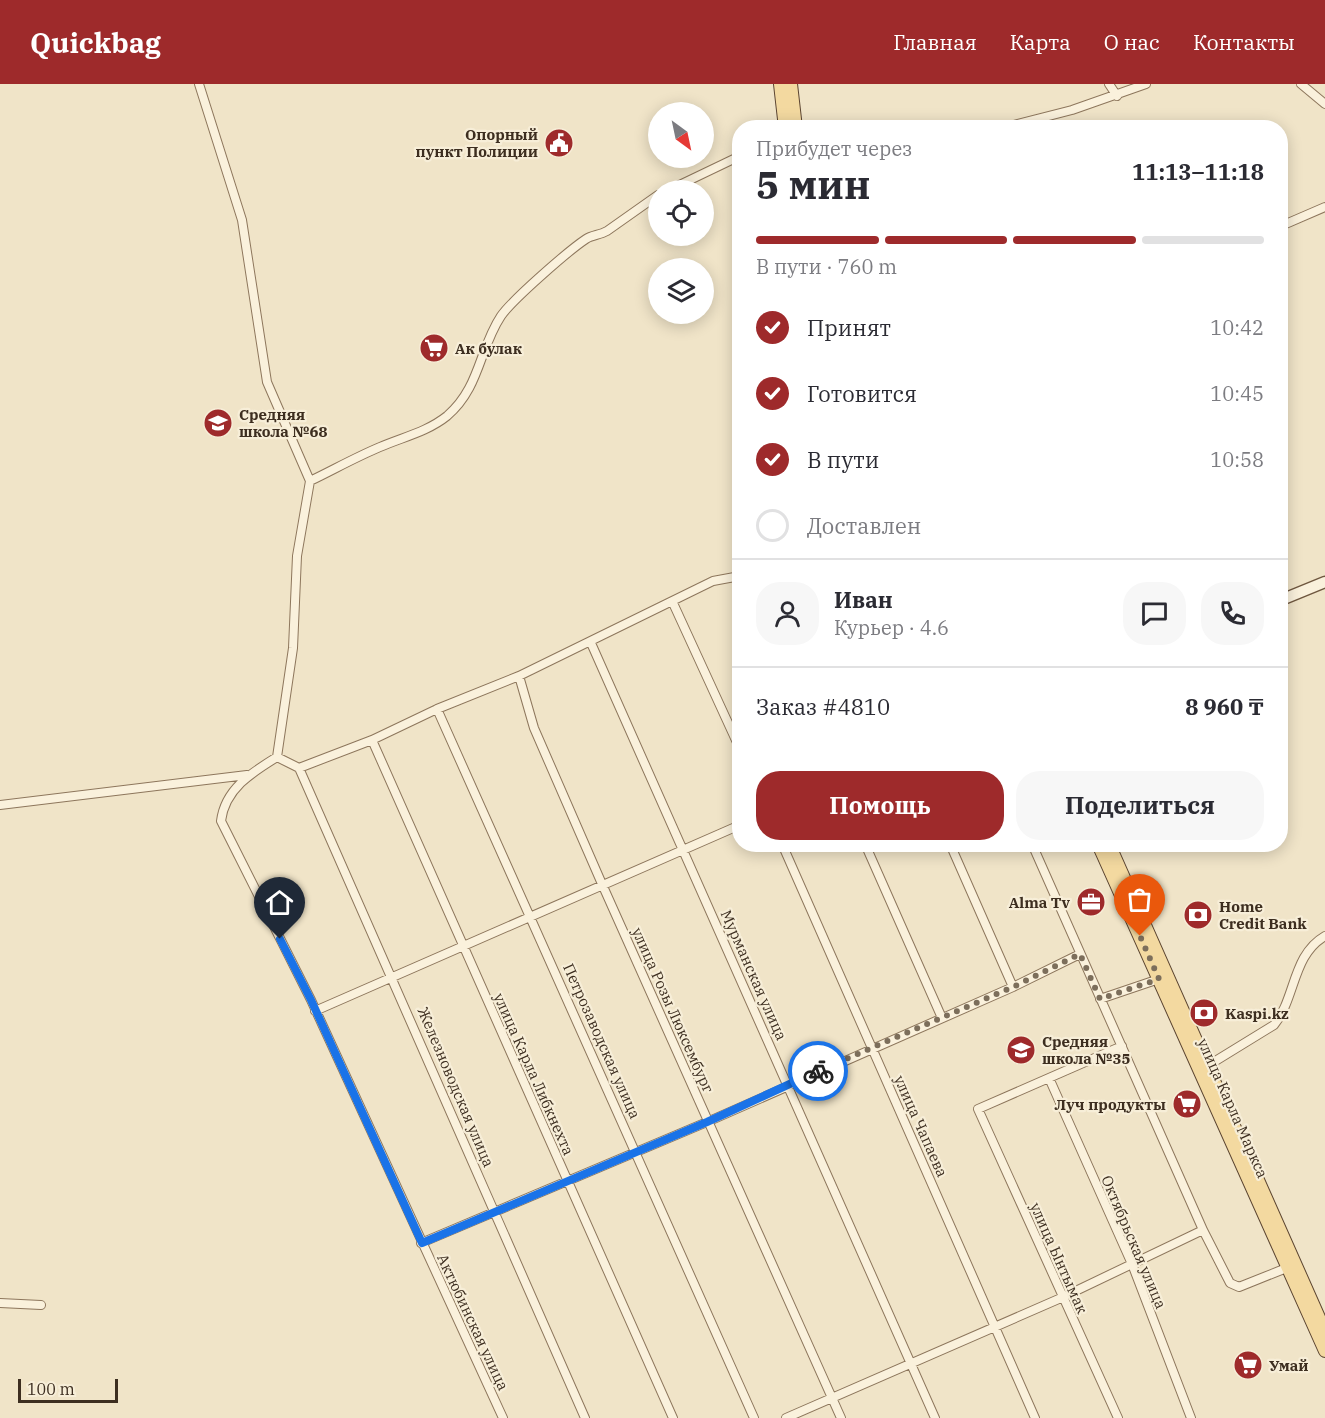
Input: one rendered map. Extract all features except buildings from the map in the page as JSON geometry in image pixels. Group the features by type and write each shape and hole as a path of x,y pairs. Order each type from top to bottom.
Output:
{"main road":[{"path":"780,84 784,120"},
{"path":"791,84 795,120"},
{"name":"улица Карла Маркса","path":"1102,852 1159,979 1205,1068"},
{"name":"улица Карла Маркса","path":"1112,852 1292,1265 1325,1331"},
{"name":"улица Карла Маркса","path":"1292,1265 1325,1351"}],"street":[{"path":"0,805 247,776 277,757 293,648 297,556 310,481 267,382 242,220 199,84"},
{"path":"1109,84 1117,96"},
{"path":"1031,120 1117,96 1146,84"},
{"path":"1301,84 1325,104"},
{"path":"690,180 732,160"},
{"path":"310,481 381,446 424,430 448,415 474,382 491,334 502,314 589,237 599,236 648,202"},
{"path":"1288,223 1325,207"},
{"path":"277,757 299,768 372,740 437,709 519,676 591,643 712,581 732,577"},
{"path":"1288,597 1325,582"},
{"path":"673,603 732,732"},
{"name":"Мурманская улица","path":"591,643 935,1418"},
{"name":"улица Розы Люксембург","path":"519,676 534,728 707,1122 841,1418"},
{"name":"Петрозаводская улица","path":"437,709 532,915 754,1418"},
{"name":"улица Карла Либкнехта","path":"372,740 673,1418"},
{"name":"Железноводская улица","path":"299,768 585,1418"},
{"name":"Актюбинская улица","path":"247,776 224,803 221,820 315,1011 503,1418"},
{"path":"315,1011 392,975 732,828"},
{"name":"улица Чапаева","path":"786,852 1035,1418"},
{"path":"869,852 942,1017"},
{"path":"954,852 1013,987"},
{"path":"1035,852 1203,1230 1234,1286 1254,1282 1292,1265"},
{"path":"1205,1068 1274,1025 1282,1015 1303,959 1312,944 1325,936"},
{"path":"422,1243 636,1150 707,1122 788,1084 1013,987 1080,954"},
{"path":"1100,999 1159,979"},
{"path":"1049,1078 1122,1046"},
{"name":"улица Ынтымак","path":"1049,1078 978,1109 1061,1298 1118,1418"},
{"name":"Октябрьская улица","path":"1049,1078 1132,1264 1191,1418"},
{"path":"786,1418 1061,1298 1203,1230"},
{"path":"0,1303 41,1305"}],"way so far":[{"path":"818,1071 1013,987 1080,954 1100,999 1159,979 1140,936"}],"place":[{"name":"Опорный пункт Полиции","path":"559,143"},
{"name":"Ак булак","path":"434,348"},
{"name":"Средняя школа №68","path":"218,423"},
{"name":"Alma Tv","path":"1091,902"},
{"name":"Home Credit Bank","path":"1198,915"},
{"name":"Kaspi.kz","path":"1204,1013"},
{"name":"Средняя школа №35","path":"1021,1050"},
{"name":"Луч продукты","path":"1187,1104"},
{"name":"Умай","path":"1248,1365"}],"route":[{"path":"280,939 311,1000 422,1243 636,1150 707,1122 818,1071"}]}
